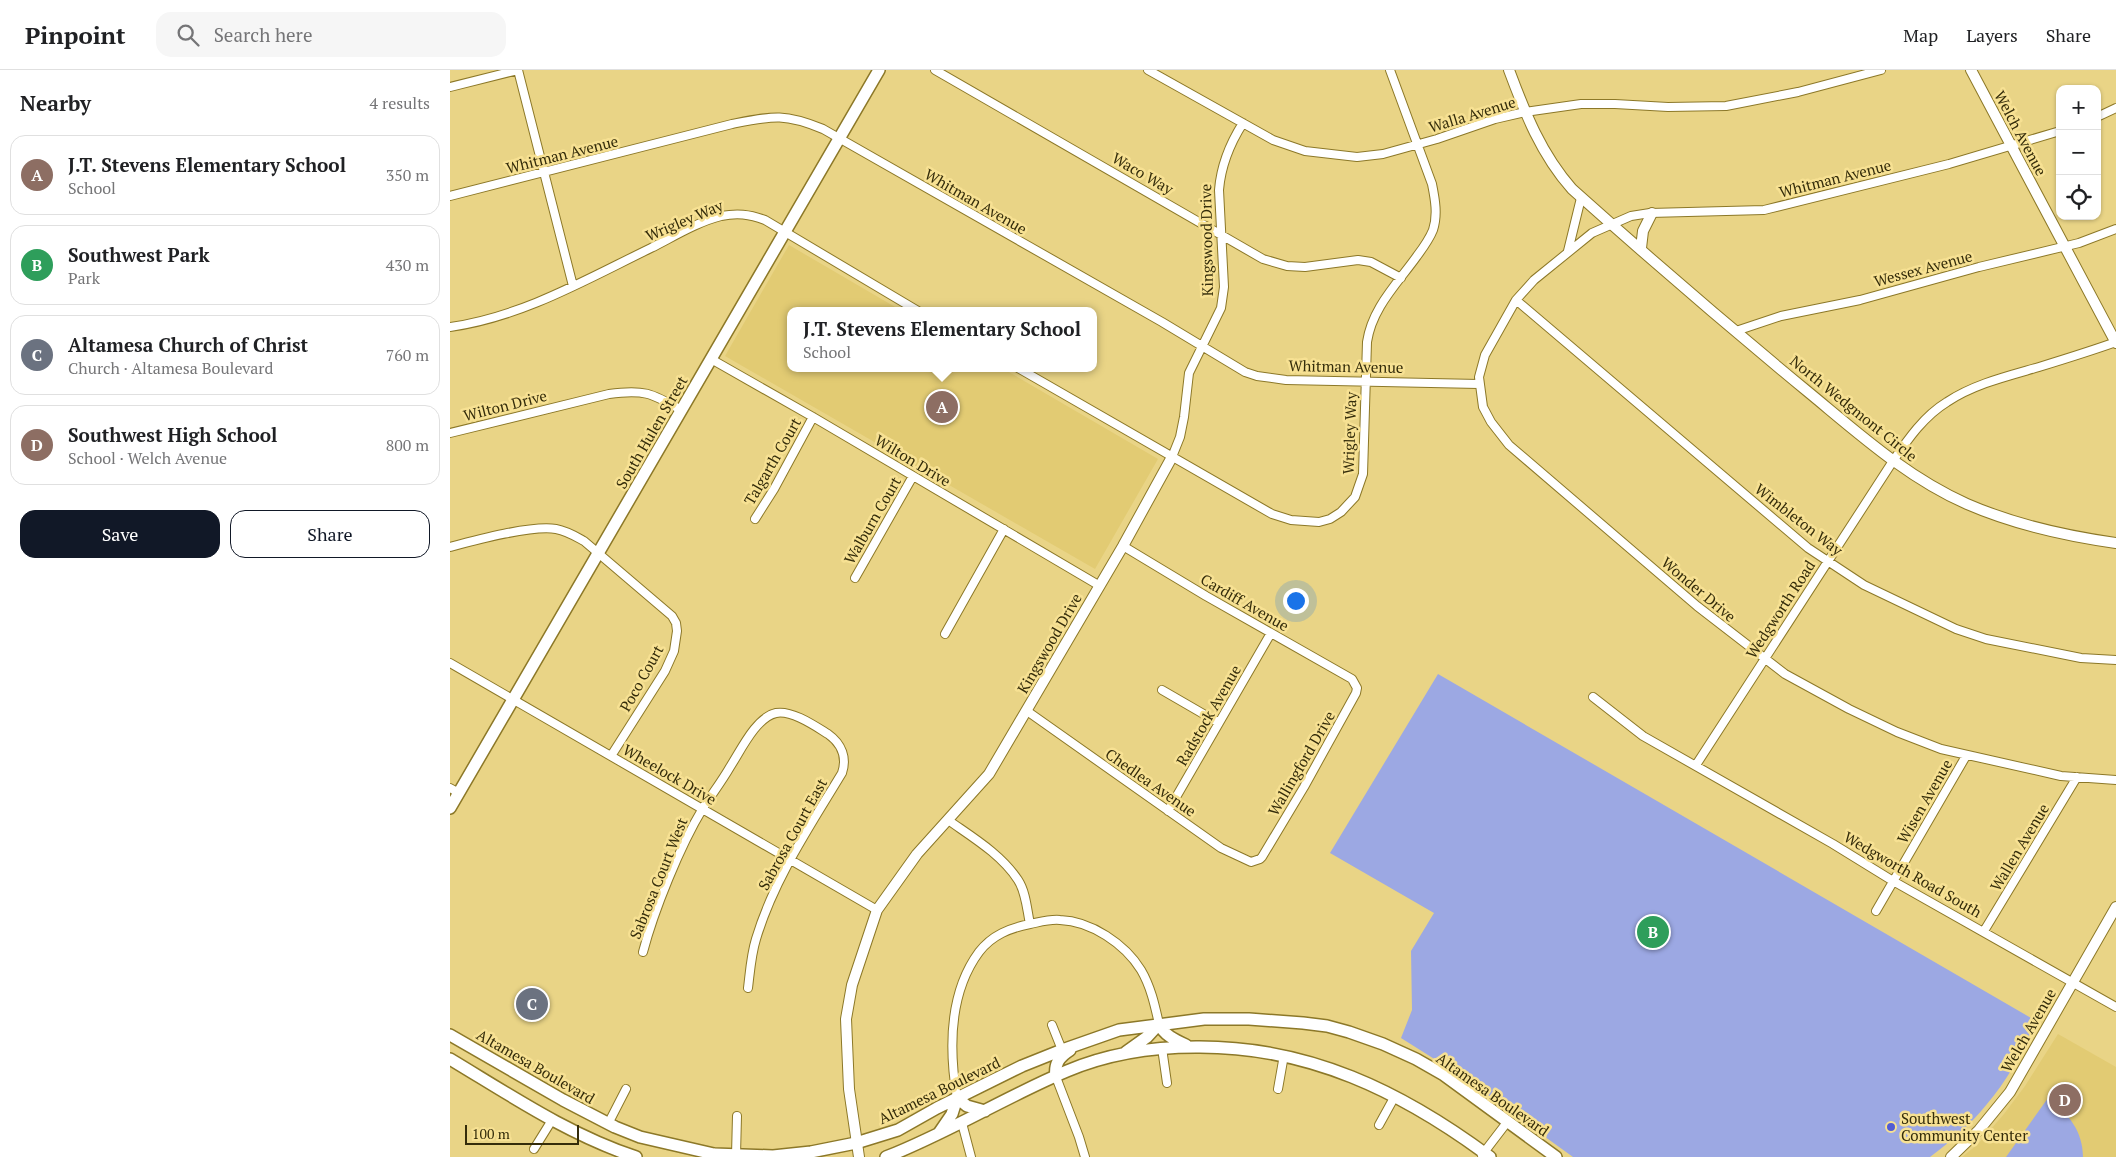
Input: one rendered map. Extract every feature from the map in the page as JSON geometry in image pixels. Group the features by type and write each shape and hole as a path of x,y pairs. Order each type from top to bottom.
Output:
{"main road":[{"name":"South Hulen Street","path":"450,808 454,791 512,700 599,553 879,70"},
{"name":"Altamesa Boulevard","path":"450,1035 608,1124 688,1153 772,1156 812,1152 856,1143 898,1130 956,1098 1029,1063 1119,1030 1204,1019 1249,1018 1303,1023 1349,1032 1383,1044 1416,1059 1444,1075 1556,1157"},
{"path":"1122,1054 1147,1037 1159,1024 1162,1030 1174,1040 1190,1047"},
{"path":"1056,1077 1054,1068 1056,1063 1063,1054 1077,1044"},
{"path":"886,1157 937,1135 1056,1077 1096,1061 1122,1054 1162,1048 1190,1047 1237,1048 1284,1055 1326,1067 1395,1096 1432,1117 1485,1156"},
{"path":"450,1059 552,1120 598,1144 636,1157"},
{"path":"489,1082 500,1063"},
{"path":"1029,1063 1047,1068 1056,1077"},
{"path":"937,1135 952,1114 956,1098 967,1106 985,1111"}],"street":[{"path":"450,87 518,70 573,286"},
{"name":"Waco Way","path":"935,70 1263,258 1287,266 1324,266 1358,260 1371,262 1401,278"},
{"name":"Walla Avenue","path":"1148,70 1273,140 1305,151 1357,157 1383,154 1495,119 1525,112 1581,104 1668,107 1726,106 1798,92 1881,70"},
{"name":"Wrigley Way","path":"1025,372 1272,514 1291,520 1319,522 1330,519 1341,512 1355,498 1360,487 1362,474 1365,380 1369,329 1381,304 1427,242 1433,230 1435,216 1432,184 1390,70"},
{"name":"North Wedgmont Circle","path":"1509,70 1538,142 1555,170 1581,198 1736,331 1893,461 1936,488 1991,513 2077,537 2116,543"},
{"name":"Welch Avenue","path":"1971,70 2116,343"},
{"path":"2101,115 2116,108"},
{"name":"Whitman Avenue","path":"450,196 732,124 764,118 789,117 823,129 1245,372 1257,376 1286,380 1365,380 1479,384"},
{"name":"Kingswood Drive","path":"859,1157 849,1089 846,1020 852,985 877,910 917,854 989,774 1028,711 1172,457 1180,437 1189,373 1221,308 1224,287 1220,234 1220,174 1224,158 1232,140 1243,123"},
{"name":"Whitman Avenue","path":"1612,224 1631,216 1652,213 1764,210 1949,164 2056,132"},
{"path":"1568,251 1581,198"},
{"path":"1641,248 1643,231 1652,213"},
{"name":"Wrigley Way","path":"450,327 496,317 520,309 718,217 734,214 749,214 765,220 911,307"},
{"name":"Wonder Drive","path":"1612,224 1592,233 1534,280 1516,300 1485,355 1479,384 1484,407 1490,422 1509,445 1697,606 1785,674 1865,717 1941,749 2061,776 2116,780"},
{"name":"Wessex Avenue","path":"1736,331 1781,316 1860,300 2064,246 2116,229"},
{"name":"Wimbleton Way","path":"1516,300 1808,548 1864,585 1956,628 1986,639 2081,658 2116,660"},
{"name":"Wedgworth Road","path":"1696,765 1893,461 1913,433 1929,416 1946,402 1967,391 2000,378 2116,343"},
{"name":"Wilton Drive","path":"711,359 1100,586"},
{"name":"Wilton Drive","path":"450,433 609,394 630,391 657,396 681,410"},
{"name":"Talgarth Court","path":"754,519 774,489 813,417"},
{"name":"Walburn Court","path":"855,578 913,476"},
{"name":"Poco Court","path":"450,547 546,528 572,534 599,553 672,616 676,622 677,631 674,651 665,671 612,756"},
{"path":"945,634 1004,529"},
{"name":"Cardiff Avenue","path":"1123,546 1354,681"},
{"name":"Radstock Avenue","path":"1168,812 1271,633"},
{"name":"Wheelock Drive","path":"450,663 877,910"},
{"name":"Wallingford Drive","path":"1262,856 1304,787 1356,693 1357,688 1354,681"},
{"path":"1162,690 1219,723"},
{"name":"Wedgworth Road South","path":"1593,697 1642,736 1833,844 1893,882 2116,1007"},
{"name":"Chedlea Avenue","path":"1028,711 1221,848 1245,861 1251,862 1260,859 1262,856"},
{"name":"Sabrosa Court West","path":"643,952 667,885 702,809 747,740 764,719 775,713 782,713 800,717 823,731"},
{"name":"Sabrosa Court East","path":"748,988 756,940 772,897 791,860 842,773 844,756 839,745 823,731"},
{"name":"Wisen Avenue","path":"1876,911 1966,756"},
{"name":"Wallen Avenue","path":"1984,932 2077,777"},
{"path":"948,820 990,851 1018,880 1025,897 1030,924"},
{"name":"Welch Avenue","path":"1951,1157 1979,1130 2010,1092 2116,907"},
{"path":"956,1098 952,1073 952,1028 958,997 979,952 994,937 1010,928 1059,920 1074,921 1092,928 1114,942 1132,958 1142,971 1153,997 1159,1024"},
{"path":"1052,1025 1062,1050"},
{"path":"1162,1048 1167,1083"},
{"path":"1278,1089 1284,1055"},
{"path":"1056,1077 1080,1137 1084,1157"},
{"path":"608,1124 626,1089"},
{"path":"1378,1125 1395,1096"},
{"path":"736,1155 737,1116"},
{"path":"534,1149 552,1120"},
{"path":"1485,1156 1508,1121"},
{"path":"962,1123 971,1157"}],"shaded area":[{"path":"789,245 895,307 787,307 787,372 1009,372 1158,459 1095,569 725,356"},
{"path":"1438,674 2038,1022 1995,1095 1967,1126 1930,1157 1573,1157 1455,1072 1401,1038 1412,1010 1411,951 1434,913 1330,853"},
{"path":"2058,1034 2116,1067 2116,1157 1962,1157 1978,1144 2004,1114 2025,1086"},
{"path":"2048,1098 2073,1123 2080,1139 2083,1157 2006,1157"}],"place":[{"name":"J.T. Stevens Elementary School","path":"942,407"},
{"name":"Southwest Park","path":"1653,932"},
{"name":"Altamesa Church of Christ","path":"532,1004"},
{"name":"Southwest High School","path":"2065,1100"},
{"name":"Southwest Community Center","path":"1891,1127"}]}
